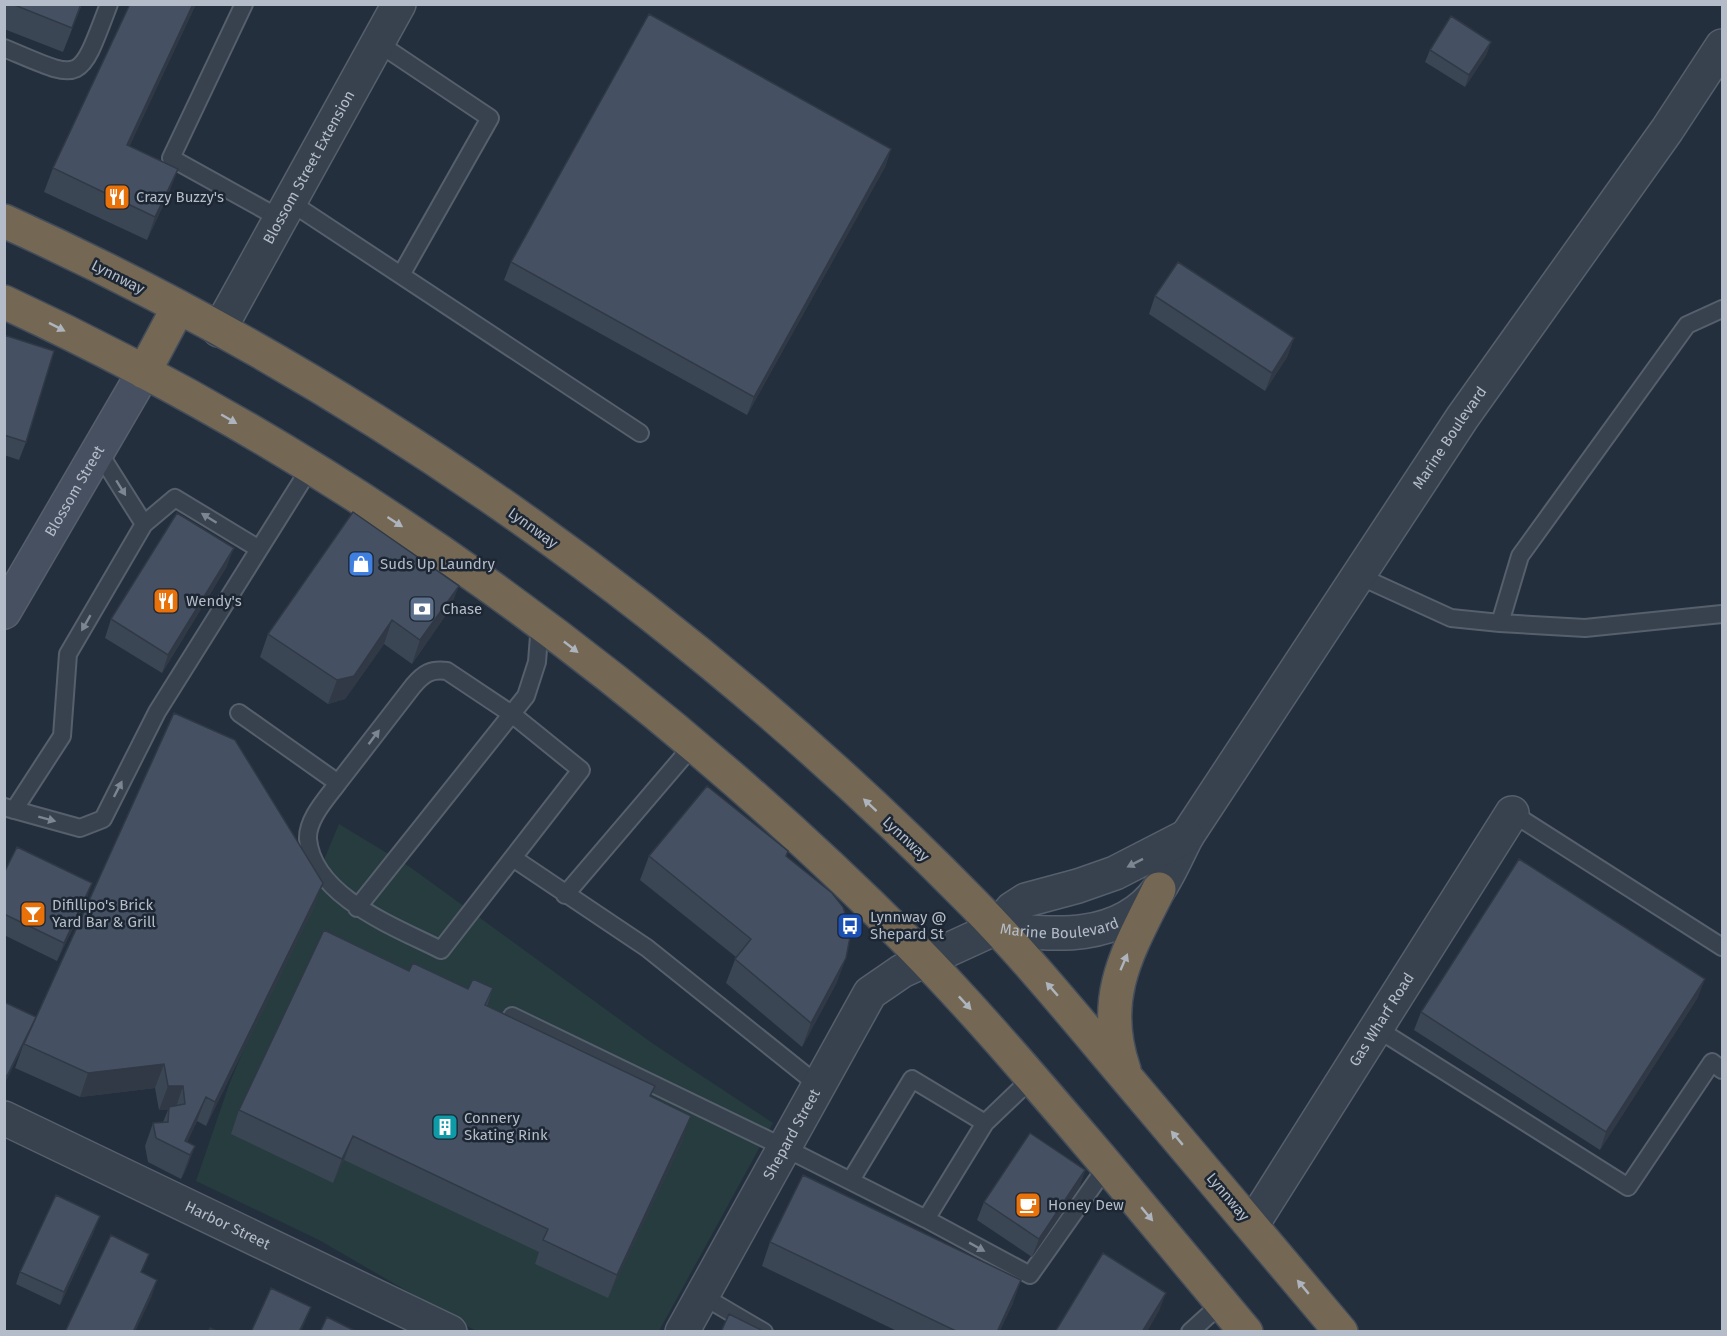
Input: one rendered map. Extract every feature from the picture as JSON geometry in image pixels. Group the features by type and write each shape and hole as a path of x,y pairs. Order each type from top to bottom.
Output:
{"highway":[{"name":"Lynnway","path":"4,221 219,330 333,395 436,461 629,599 766,711 929,860 996,928 1058,995 1341,1332"},
{"path":"4,302 144,372 310,468 396,522 540,623 693,744 794,834 925,960 1032,1078 1246,1332"},
{"path":"144,372 177,308"},
{"path":"1128,1080 1116,1039 1114,998 1120,970 1159,889"}],"street":[{"name":"Blossom Street Extension","path":"219,330 399,4"},
{"name":"Marine Boulevard","path":"996,928 1045,935 1079,933 1104,926 1135,912 1159,889 1187,836 1468,409 1667,130 1722,46"},
{"name":"Blossom Street","path":"4,612 144,372"},
{"name":"Gas Wharf Road","path":"1252,1225 1512,813"},
{"name":"Marine Boulevard","path":"996,928 1012,909 1026,900 1115,873 1187,836"},
{"path":"925,960 996,928"},
{"name":"Shepard Street","path":"682,1332 870,993 891,977 925,960"},
{"name":"Harbor Street","path":"4,1119 450,1332"}],"lane":[{"path":"4,48 62,72 75,70 88,60 109,4"},
{"path":"244,4 171,158 285,211 401,275 640,433"},
{"path":"378,43 490,118 401,275"},
{"path":"1500,623 1520,556 1687,325 1722,309"},
{"path":"98,452 144,524"},
{"path":"259,549 176,498 144,524 68,654 62,736 9,809 80,828 103,819 157,712 310,468"},
{"path":"1359,576 1451,618 1585,628 1722,614"},
{"path":"357,908 513,715 534,680 540,623"},
{"path":"447,671 513,715 581,770 441,950 357,908 333,886 316,863 308,839 313,820 338,783 413,686 429,672 447,671"},
{"path":"239,713 338,783"},
{"path":"565,895 693,744"},
{"path":"1512,813 1722,947"},
{"path":"513,858 647,948 818,1085"},
{"path":"512,1016 851,1180 1030,1275 1107,1166"},
{"path":"1376,1028 1628,1187 1712,1062 1722,1070"},
{"path":"851,1180 912,1078 985,1123"},
{"path":"926,1219 985,1123 1032,1078"},
{"path":"701,1296 764,1332"},
{"path":"1190,1332 1222,1303"}],"green space":[{"path":"339,824 410,867 652,1043 773,1123 659,1331 476,1331 319,1240 196,1181 230,1082"}],"building":[{"path":"12,4 81,4 72,28"},
{"path":"130,4 193,4 127,145 178,169 155,217 53,168"},
{"path":"649,14 891,149 754,397 511,262"},
{"path":"1451,16 1491,42 1469,75 1430,50"},
{"path":"1178,262 1294,338 1272,373 1155,296"},
{"path":"4,335 54,351 26,442 4,435"},
{"path":"353,512 459,586 420,640 392,620 354,676 337,680 268,634"},
{"path":"177,513 234,548 168,655 111,619"},
{"path":"174,713 235,740 323,883 215,1102 206,1097 185,1141 195,1146 190,1155 156,1138 153,1123 168,1122 169,1107 185,1104 183,1086 168,1086 164,1064 88,1073 24,1044"},
{"path":"707,786 788,851 786,856 832,893 843,907 851,932 846,958 811,1023 735,959 751,939 649,856"},
{"path":"17,847 92,883 64,943 4,914 4,873"},
{"path":"1519,859 1705,979 1606,1132 1421,1012"},
{"name":"Connery Skating Rink","path":"324,930 409,971 413,963 468,989 473,979 493,988 485,1005 655,1086 650,1096 691,1116 617,1275 543,1240 548,1229 353,1136 342,1159 239,1110"},
{"path":"4,1002 36,1017 7,1076 4,1074"},
{"path":"1030,1133 1085,1170 1039,1239 984,1202"},
{"path":"803,1175 1021,1280 997,1332 958,1332 770,1242"},
{"path":"56,1195 100,1216 64,1292 20,1272"},
{"path":"111,1235 149,1254 141,1272 157,1280 133,1332 65,1332"},
{"path":"1103,1253 1166,1293 1142,1332 1055,1332"},
{"path":"271,1288 311,1307 299,1332 251,1332"},
{"path":"729,1314 765,1332 721,1332"},
{"path":"327,1317 357,1332 320,1332"}],"place":[{"name":"Crazy Buzzy's","path":"117,197"},
{"name":"Suds Up Laundry","path":"361,564"},
{"name":"Wendy's","path":"166,601"},
{"name":"Chase","path":"422,609"},
{"name":"Difillipo's Brick Yard Bar & Grill","path":"33,914"},
{"name":"Lynnway @ Shepard St","path":"850,926"},
{"name":"Connery Skating Rink","path":"445,1127"},
{"name":"Honey Dew","path":"1028,1205"}]}
